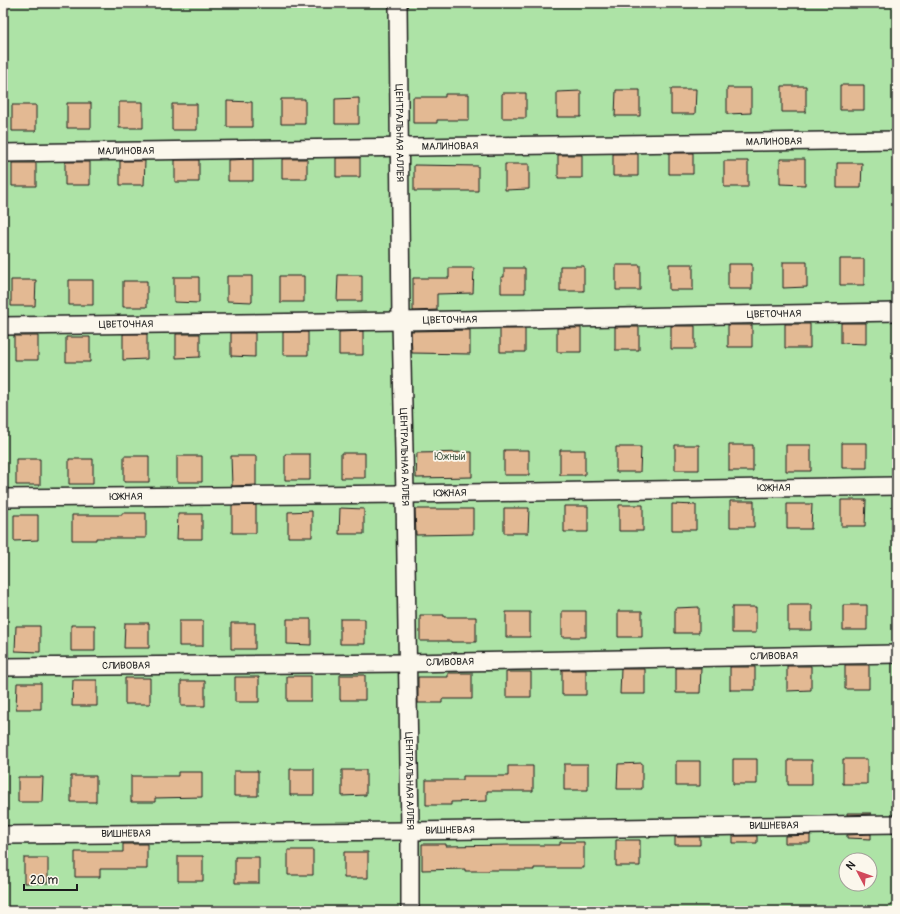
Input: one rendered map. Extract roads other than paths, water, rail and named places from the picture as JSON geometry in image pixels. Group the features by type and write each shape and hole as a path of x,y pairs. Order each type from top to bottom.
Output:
{"street":[{"name":"ЦЕНТРАЛЬНАЯ АЛЛЕЯ","path":"398,3 401,321 408,663 410,911"},
{"name":"МАЛИНОВАЯ","path":"3,153 897,140"},
{"name":"ЦВЕТОЧНАЯ","path":"3,326 401,321 897,312"},
{"name":"ЮЖНАЯ","path":"3,498 405,494 897,486"},
{"name":"СЛИВОВАЯ","path":"3,667 408,663 897,654"},
{"name":"ВИШНЕВАЯ","path":"3,835 897,824"}],"park label":[{"name":"Южный","path":"450,457"}]}
